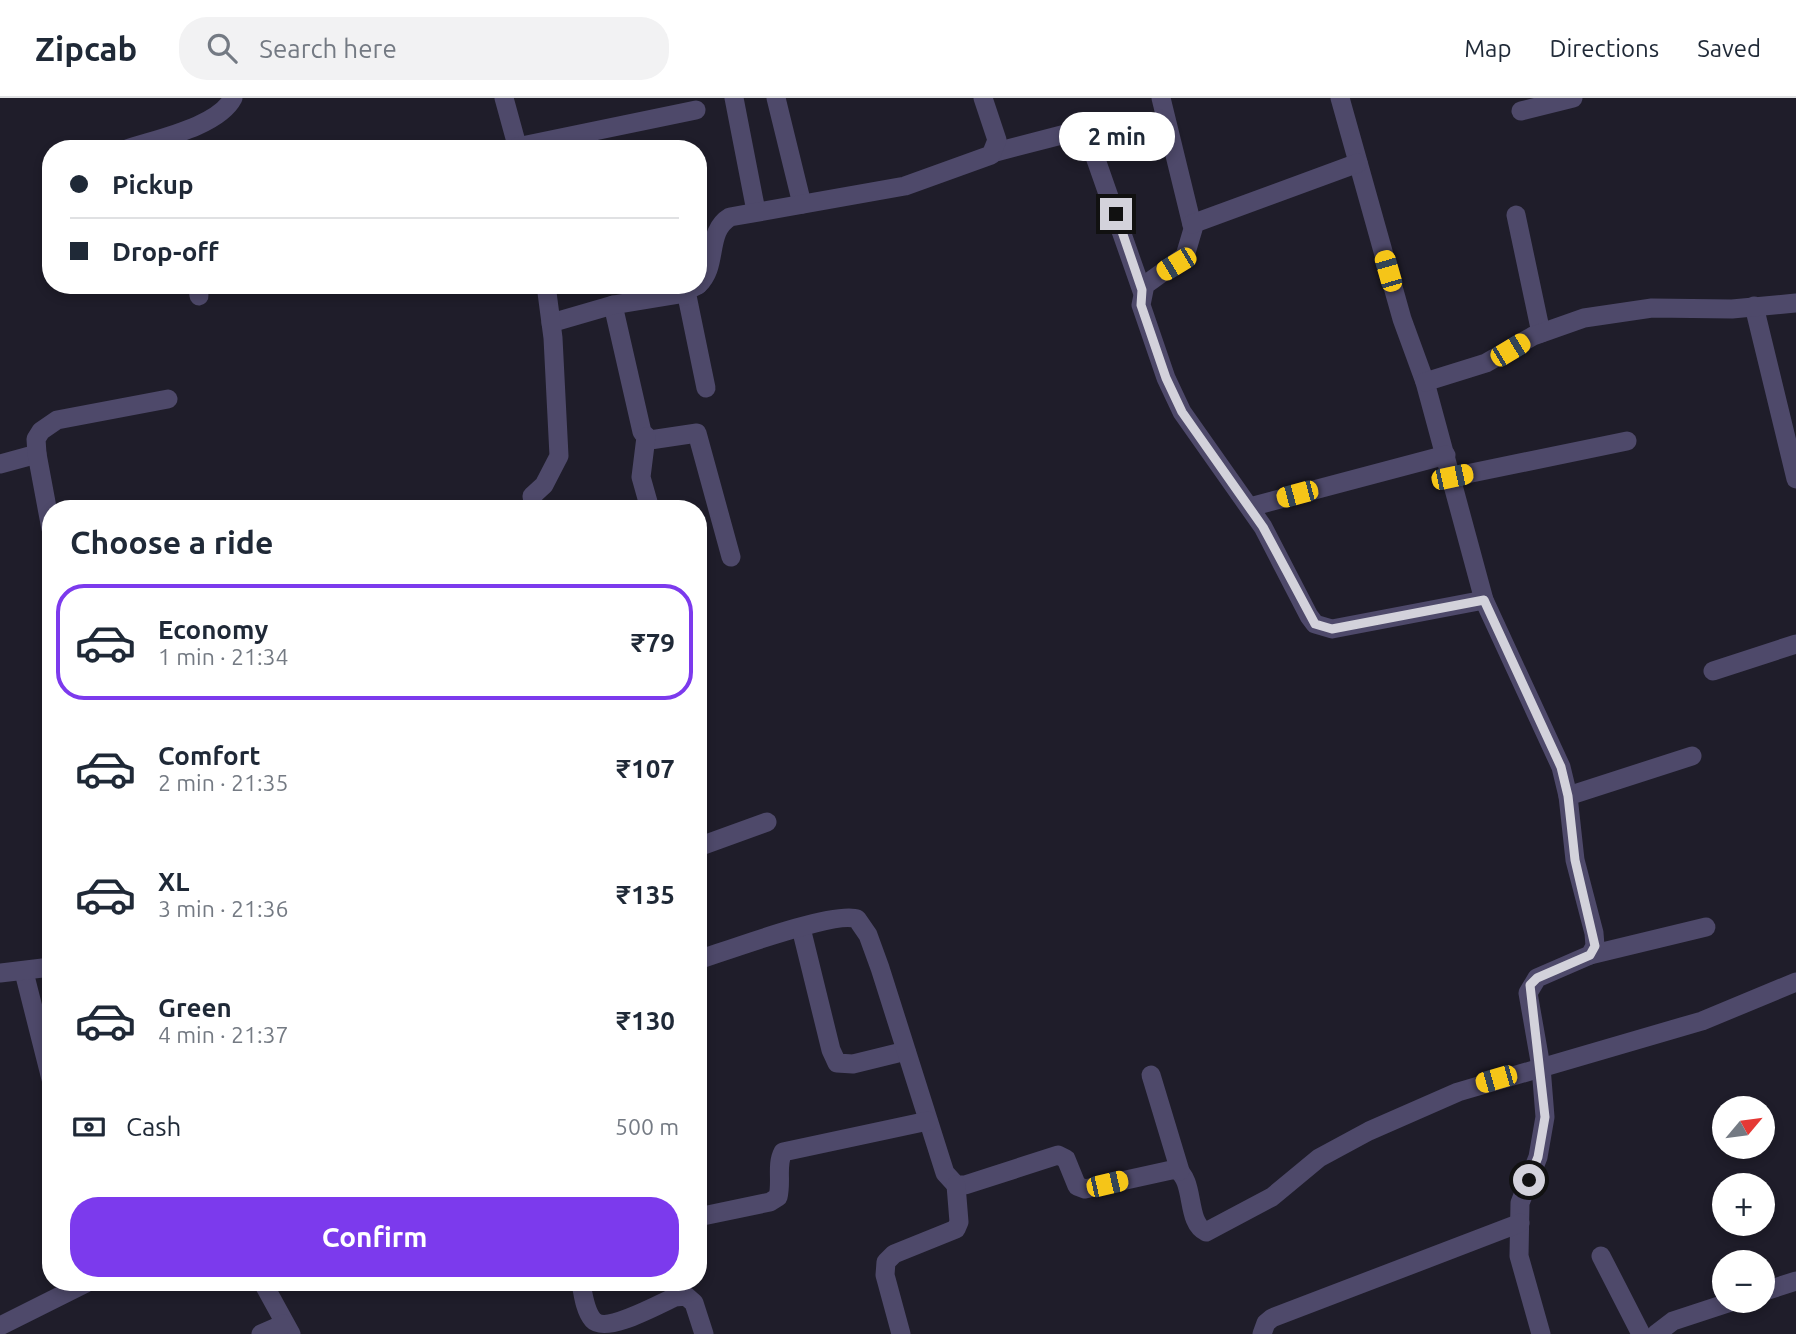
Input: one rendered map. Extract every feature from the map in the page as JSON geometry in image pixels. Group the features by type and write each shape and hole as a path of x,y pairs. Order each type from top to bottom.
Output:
{"street":[{"path":"179,140 221,112 233,98"},
{"path":"504,98 515,140"},
{"path":"734,98 756,211"},
{"path":"776,98 802,204"},
{"path":"983,98 997,140 992,153"},
{"path":"1142,290 1152,278 1185,256 1191,246 1192,224 1161,98"},
{"path":"1340,98 1402,319 1425,382 1446,455 1484,600 1561,767 1568,796 1575,860 1594,933 1595,946 1590,955"},
{"path":"1521,111 1573,98"},
{"path":"555,140 696,110"},
{"path":"707,272 720,223 756,211 905,186 992,153 1080,130 1086,131 1142,290 1141,305 1166,378 1182,412 1250,507 1309,617 1322,627 1332,629 1484,600"},
{"path":"1192,224 1358,163"},
{"path":"1516,215 1541,333"},
{"path":"533,500 532,496 544,485 559,456 547,294"},
{"path":"551,323 662,294"},
{"path":"695,294 706,388"},
{"path":"1425,382 1486,363 1541,333 1584,318 1652,308 1796,303"},
{"path":"613,305 646,437 641,477 647,500"},
{"path":"1754,306 1796,479"},
{"path":"46,500 36,439 47,424 168,399"},
{"path":"646,437 650,440 693,431 697,433 731,557"},
{"path":"1452,477 1627,441"},
{"path":"0,464 37,454"},
{"path":"1250,507 1446,455"},
{"path":"1713,671 1796,644"},
{"path":"1568,796 1692,756"},
{"path":"707,844 766,822"},
{"path":"707,957 850,916 863,925 880,968 945,1174 956,1185 959,1222 956,1229 894,1254 886,1262 885,1275 901,1334"},
{"path":"1541,1334 1519,1256 1520,1203 1538,1157 1545,1117 1530,985 1537,978 1590,955 1706,927"},
{"path":"801,928 831,1050 837,1063 853,1064 906,1051"},
{"path":"0,973 42,969"},
{"path":"24,972 42,1043"},
{"path":"1151,1075 1198,1226 1201,1231 1210,1232 1272,1197 1319,1158 1369,1131 1477,1085 1702,1021 1796,982"},
{"path":"707,1215 770,1202 778,1197 781,1186 779,1159 783,1152 928,1121"},
{"path":"956,1185 965,1185 1058,1155 1066,1159 1077,1186 1086,1189 1171,1169 1180,1171"},
{"path":"1262,1334 1262,1330 1272,1318 1520,1223"},
{"path":"1601,1256 1641,1334"},
{"path":"1775,1288 1796,1281"},
{"path":"0,1326 70,1291"},
{"path":"261,1334 287,1329 266,1291"},
{"path":"583,1291 593,1322 603,1326 617,1324 676,1297 686,1296 694,1303 704,1334"},
{"path":"1656,1334 1673,1321 1712,1308"}],"route":[{"path":"1116,214 1142,290 1141,305 1166,378 1182,412 1263,527 1309,617 1315,624 1332,629 1484,600 1561,767 1568,796 1575,860 1595,946 1590,955 1537,978 1530,985 1528,993 1543,1080 1545,1117 1538,1157 1529,1180"}]}
